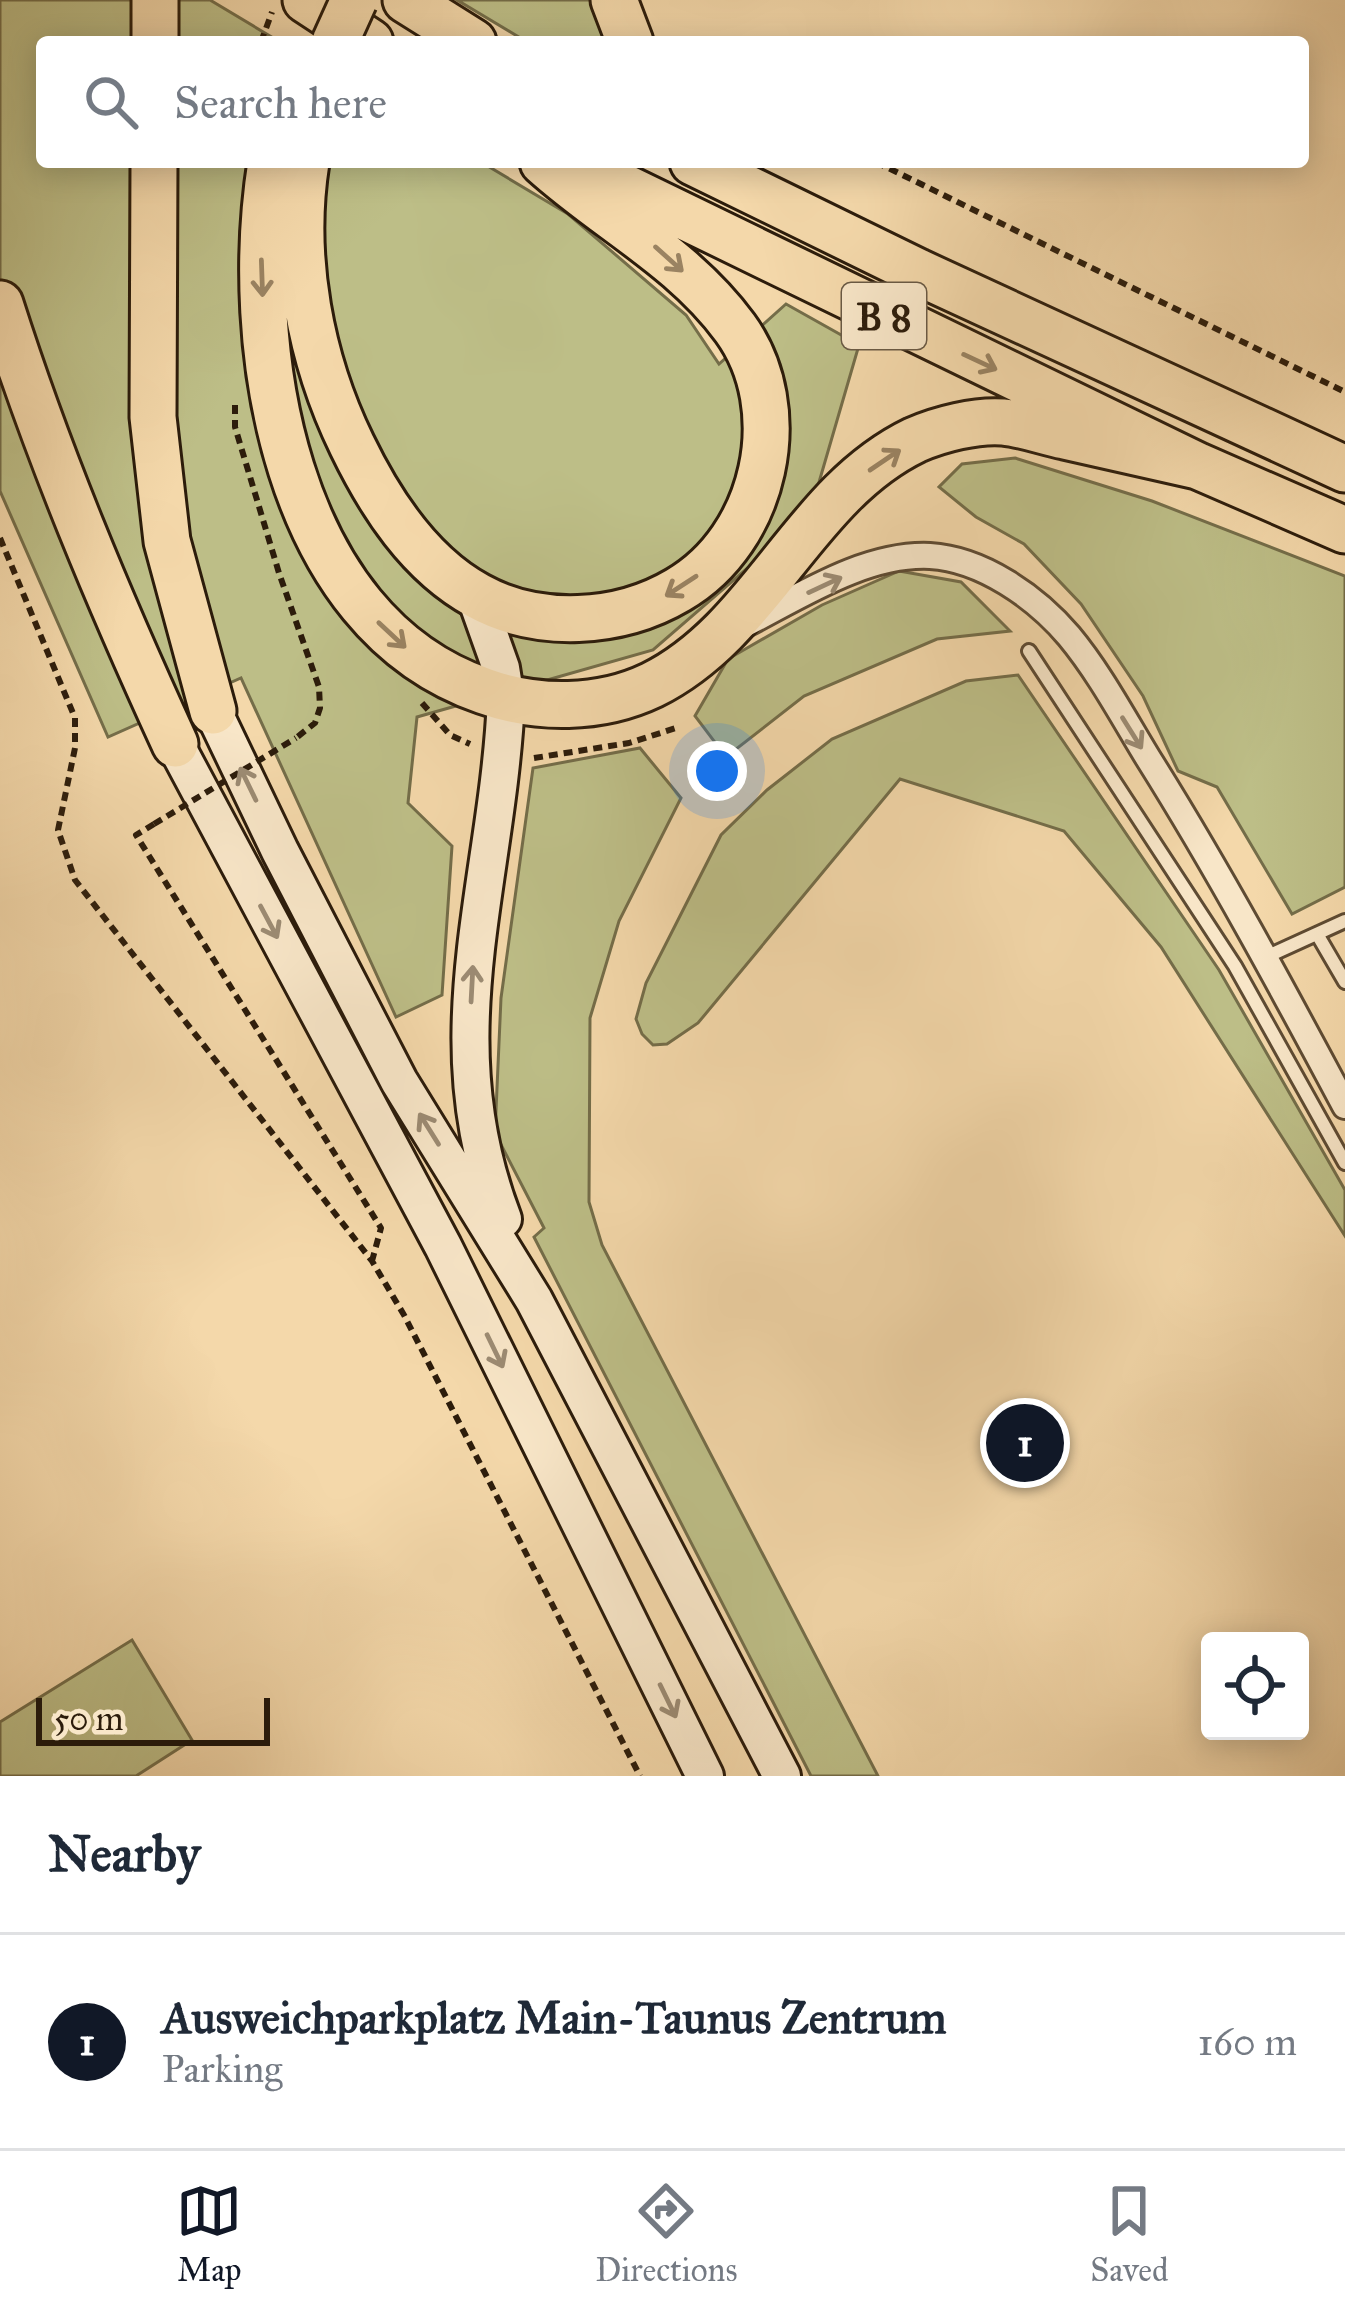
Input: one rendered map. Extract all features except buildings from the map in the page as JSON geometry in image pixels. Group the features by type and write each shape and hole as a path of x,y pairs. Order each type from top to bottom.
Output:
{"highway":[{"path":"155,0 155,36"},
{"path":"306,0 361,36"},
{"path":"305,36 320,0"},
{"path":"338,36 354,0"},
{"path":"406,0 463,36"},
{"path":"614,0 628,36"},
{"path":"154,168 153,418 167,541 213,711"},
{"path":"270,168 261,260 265,336 274,401 309,517 332,562 372,617 404,647 441,673 506,699 540,704 595,702 650,686 720,637 844,491 915,440 959,426 1002,422 1198,466"},
{"path":"306,168 302,222 306,294 321,367 337,415 380,497 410,538 444,573 475,595 535,615 584,619 641,608 680,590 724,548 756,491 769,431 763,388 736,330 658,248 551,168"},
{"name":"B 8","path":"585,168 1198,466 1345,530"},
{"name":"B 8","path":"705,168 1345,469"},
{"path":"769,168 849,212 918,272"},
{"path":"0,304 92,560 175,744"}],"main road":[{"path":"475,595 501,668 506,699 473,966 471,1099 480,1154 534,1300"},
{"path":"213,711 400,1081 534,1300 782,1776"},
{"path":"175,744 443,1246 705,1776"}],"street":[{"path":"720,637 854,571 895,560 930,556 974,566 1009,585 1069,636 1098,678 1266,957 1345,1106"}],"lane":[{"path":"1029,651 1235,966 1345,1162"},
{"path":"1266,957 1345,921"},
{"path":"1318,934 1345,982"}],"path":[{"path":"263,36 278,0"},
{"path":"888,168 1345,392"},
{"path":"236,390 235,428 319,687 320,708 315,723 296,738 136,835 381,1228 372,1262"},
{"path":"0,538 75,718 75,748 58,830 75,880 372,1262 404,1315 640,1776"}],"green space":[{"path":"0,0 210,0 270,36 36,36 36,168 491,168 568,214 686,315 719,364 786,304 859,345 815,496 788,533 653,650 417,717 408,803 452,846 442,995 396,1017 241,678 108,737 0,491"},
{"path":"457,0 602,0 616,36 517,36"},
{"path":"1015,458 1152,501 1345,576 1345,887 1292,914 1217,787 1178,771 1143,696 1081,604 1024,544 976,517 939,487 962,464"},
{"path":"899,571 961,582 1010,631 937,639 804,696 726,757 695,716 728,659 822,605"},
{"path":"1018,675 1219,970 1345,1190 1345,1236 1161,947 1064,831 900,779 698,1023 667,1044 653,1045 642,1034 636,1019 646,983 721,835 767,790 832,739 966,681"},
{"path":"640,748 681,798 619,921 590,1018 589,1202 602,1245 878,1776 811,1776 534,1237 544,1228 495,1133 501,998 533,768"},
{"path":"132,1640 192,1740 136,1776 0,1776 0,1722"}],"place":[{"name":"Ausweichparkplatz Main-Taunus Zentrum","path":"1025,1443"}]}
